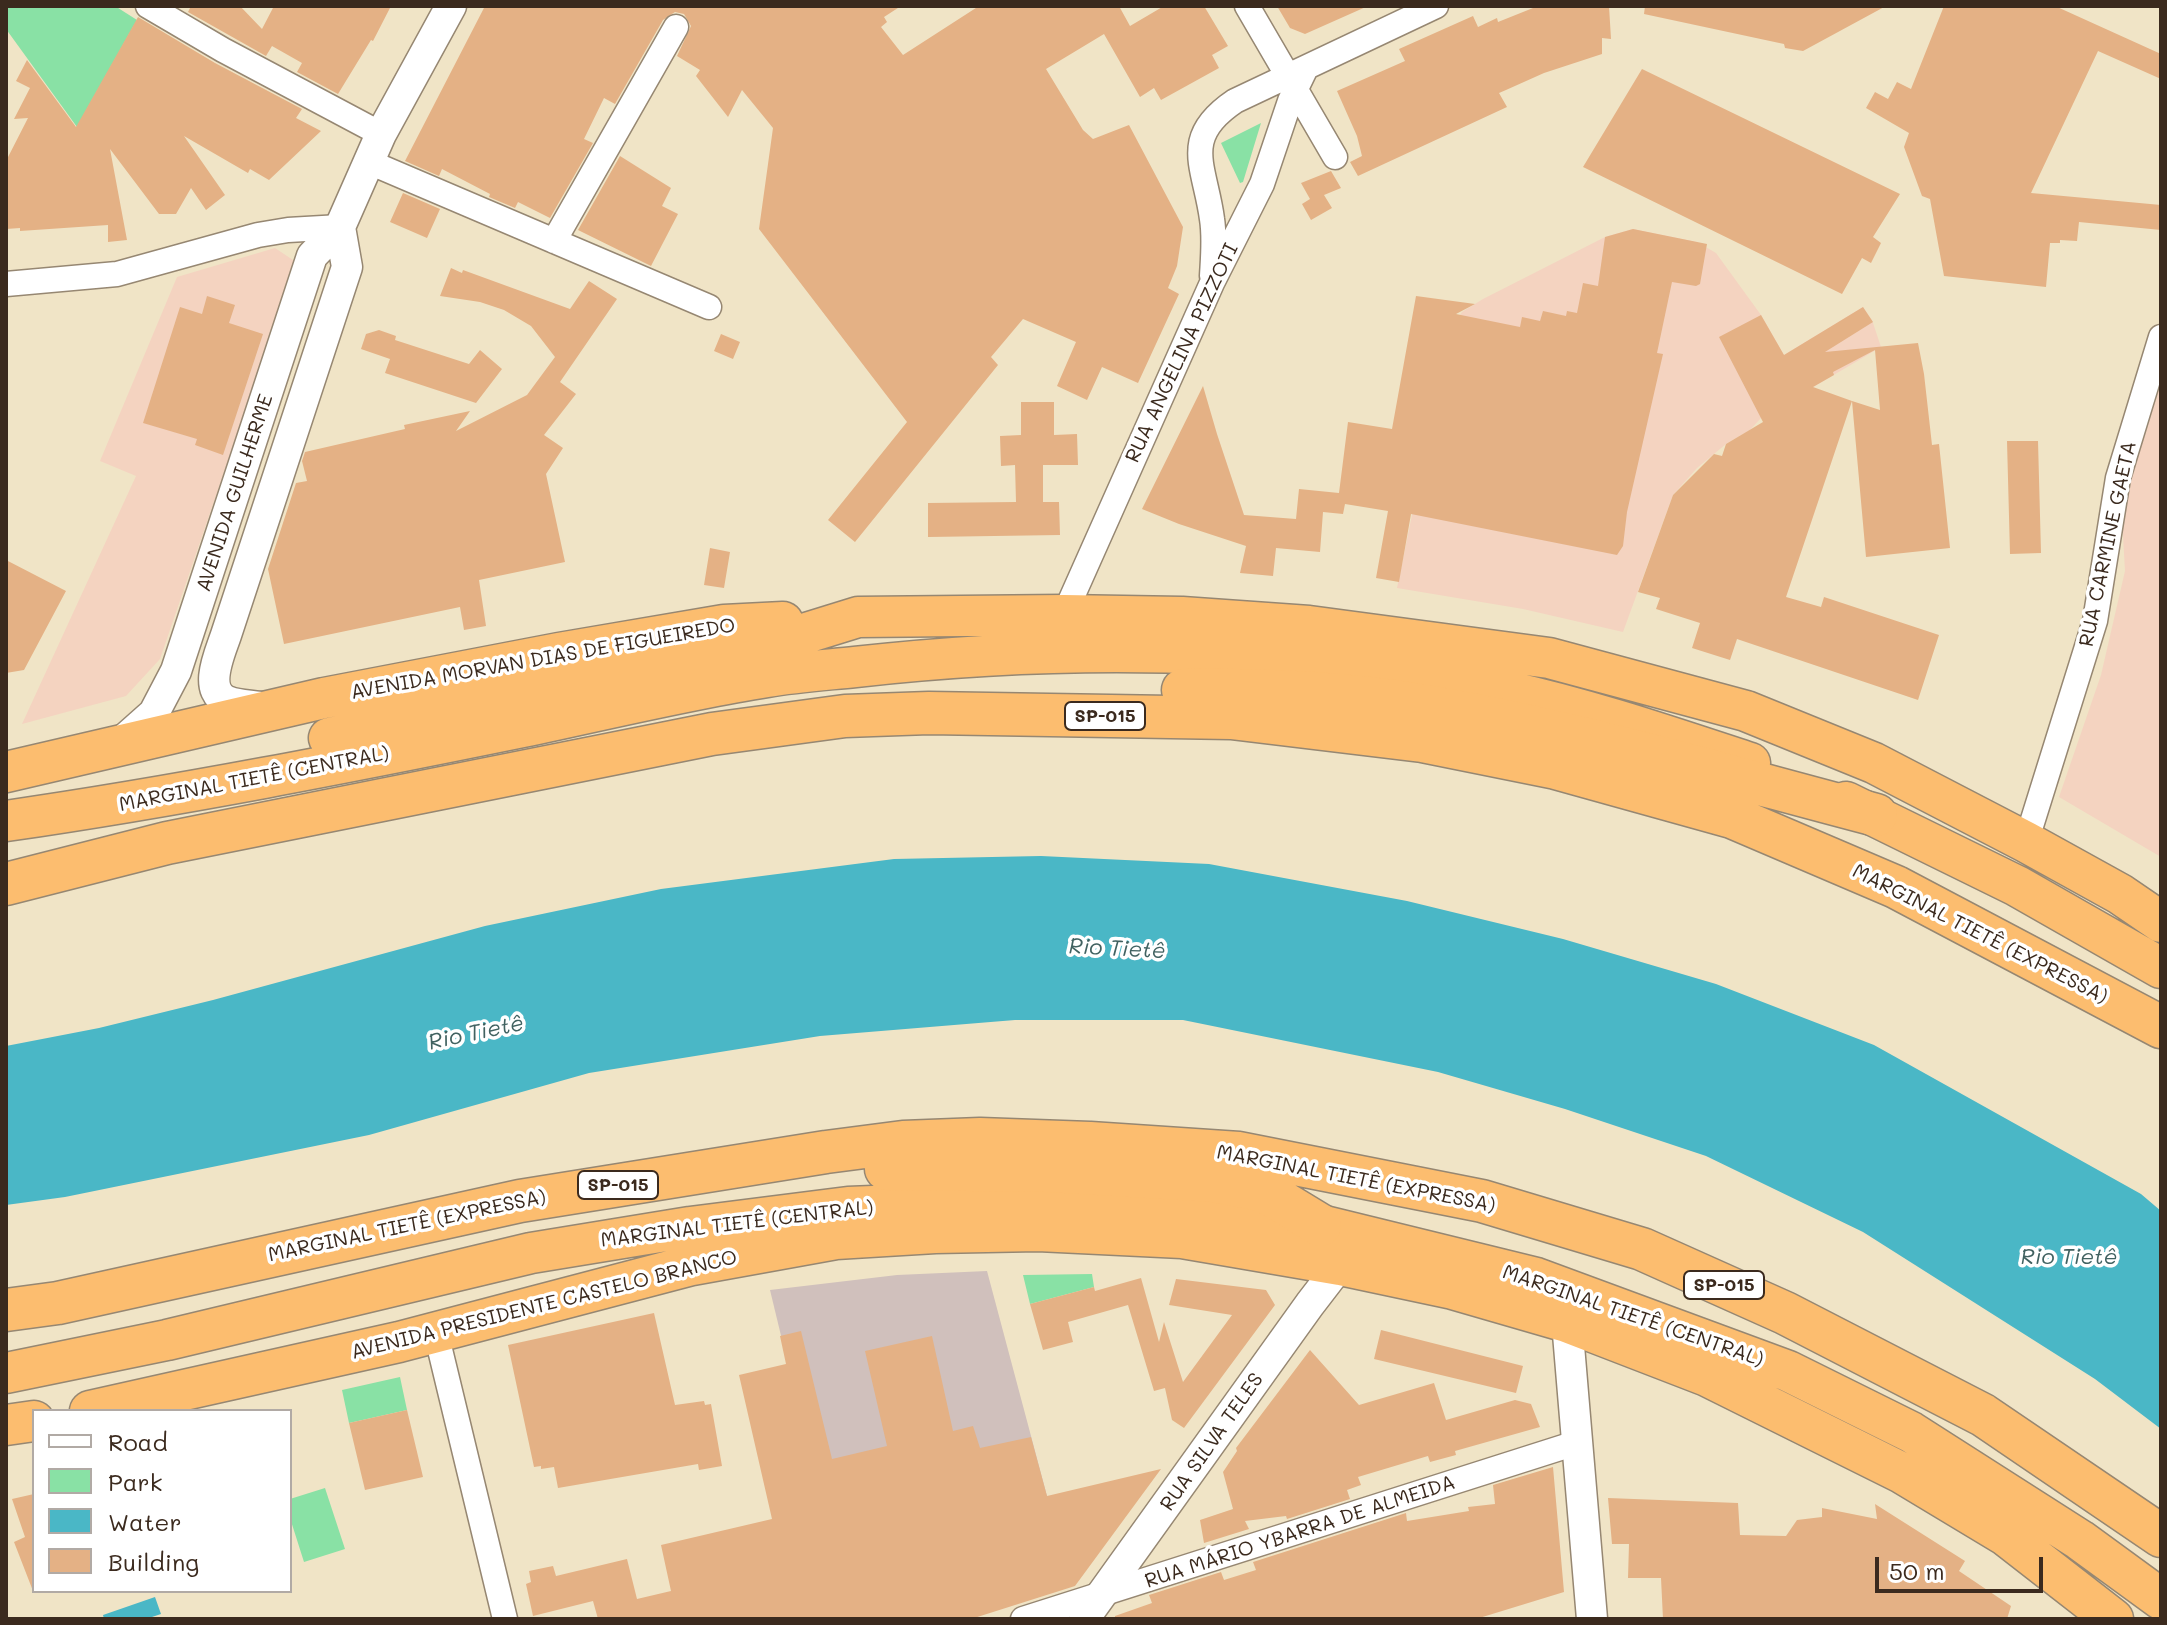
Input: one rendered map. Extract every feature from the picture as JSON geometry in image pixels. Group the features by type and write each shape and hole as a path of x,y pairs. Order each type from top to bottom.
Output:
{"highway":[{"path":"117,805 181,770 702,660 774,643 858,617 1182,617 1309,626 1549,658 1746,711 1874,763 2120,894 2161,922"},
{"name":"AVENIDA MORVAN DIAS DE FIGUEIREDO","path":"6,772 324,698 559,653 724,625 858,617"},
{"name":"MARGINAL TIETÊ (CENTRAL)","path":"6,821 117,805 317,769 767,677 935,658 1072,651 1240,654 1403,673 1503,691 1629,723 1775,771 1876,815 2017,886 2161,968"},
{"path":"929,713 1026,697 1158,690 1263,689 1412,704 1551,731 1876,815"},
{"name":"MARGINAL TIETÊ (EXPRESSA)","path":"6,884 167,843 712,734 845,716 929,713 1231,718 1422,741 1556,768 1732,817 1896,887 2161,1027"},
{"name":"MARGINAL TIETÊ (EXPRESSA)","path":"6,1310 58,1303 520,1201 903,1142 980,1139 1239,1153 1482,1201 1642,1249 1785,1313 1983,1415 2161,1536"},
{"path":"520,1201 573,1207 875,1169 1048,1171 1213,1181 1264,1191 1320,1225"},
{"name":"MARGINAL TIETÊ (CENTRAL)","path":"6,1373 167,1340 531,1253 690,1227 848,1207 1024,1200 1200,1208 1320,1225 1536,1278 1788,1371 1911,1432 2080,1540 2161,1599"},
{"name":"AVENIDA PRESIDENTE CASTELO BRANCO","path":"99,1409 436,1333 692,1265 836,1239 1038,1231 1182,1238 1340,1265 1453,1289 1567,1322 1707,1376 1902,1473 2005,1535 2100,1615"},
{"path":"167,1340 210,1344 619,1264 650,1261 692,1265"},
{"path":"6,1425 32,1421"}],"street":[{"path":"148,6 223,50 381,134"},
{"name":"AVENIDA GUILHERME","path":"113,749 154,713 165,694 183,652 312,256 340,227 381,134 451,6"},
{"path":"1247,6 1296,79 1335,157"},
{"path":"1212,283 1213,224 1201,170 1200,149 1215,114 1235,101 1296,79 1436,6"},
{"path":"554,241 676,27"},
{"name":"RUA ANGELINA PIZZOTI","path":"1064,615 1212,283 1262,184 1296,79"},
{"path":"369,162 709,307"},
{"path":"6,284 117,274 258,235 340,227"},
{"name":"AVENIDA GUILHERME","path":"276,710 226,701 218,694 214,681 347,267 340,227"},
{"name":"RUA CARMINE GAETA","path":"2026,842 2095,621 2118,478 2161,337"},
{"path":"224,526 258,537"},
{"name":"RUA SILVA TELES","path":"1092,1607 1340,1265"},
{"path":"1567,1322 1592,1619"},
{"path":"436,1333 505,1619"},
{"name":"RUA MÁRIO YBARRA DE ALMEIDA","path":"1023,1619 1092,1607 1576,1443"}],"shaded area":[{"path":"1633,229 1697,242 1716,253 1761,315 1784,355 1863,307 1872,320 1881,347 1761,418 1750,430 1726,444 1697,468 1673,495 1623,632 1523,609 1397,588 1450,330 1462,312 1483,299 1605,237"},
{"path":"275,248 296,262 160,659 126,696 22,724 136,476 100,461 177,277"},
{"path":"2161,383 2161,857 2059,797 2101,675 2125,571 2122,518 2126,492"},
{"path":"987,1271 1047,1496 832,1547 770,1290 897,1275"}],"green space":[{"path":"6,6 115,6 137,20 77,127 6,29"},
{"path":"1261,123 1243,182 1240,183 1221,143"},
{"path":"1092,1274 1094,1287 1030,1304 1023,1275"},
{"path":"400,1377 407,1410 349,1423 342,1390"},
{"path":"325,1488 345,1549 304,1562 292,1524 292,1498"}],"water":[{"name":"Rio Tietê","path":"1041,856 1209,864 1407,901 1563,939 1716,984 1874,1045 2141,1194 2161,1211 2161,1429 2095,1379 1863,1232 1706,1156 1565,1109 1438,1072 1183,1020 1015,1020 820,1036 589,1073 369,1135 65,1197 6,1205 6,1046 99,1028 213,1000 485,926 661,889 894,859"},
{"path":"155,1597 161,1614 146,1619 104,1619 103,1615"}],"building":[{"path":"191,6 240,6 262,29 274,6 391,6 373,41 338,94 297,72 302,63 272,46 266,56 188,12"},
{"path":"485,6 901,6 884,17 887,22 881,27 903,55 979,6 1119,6 1130,26 1164,6 1204,6 1228,46 1212,55 1219,68 1161,100 1154,88 1140,97 1104,34 1046,69 1083,130 1093,139 1129,125 1183,227 1177,266 1168,288 1179,294 1138,383 1102,367 1087,400 1057,386 1076,342 1023,319 991,357 998,365 855,542 828,520 907,422 759,229 773,128 742,90 728,117 696,76 700,70 677,56 691,26 684,14 675,12 663,20 615,104 604,98 584,139 593,143 550,218 518,202 515,208 489,197 490,194 442,169 439,176 405,161"},
{"path":"1277,6 1368,6 1305,34 1290,28"},
{"path":"1538,6 1609,6 1611,39 1602,38 1602,54 1544,73 1499,93 1507,107 1358,176 1350,162 1362,156 1357,136 1337,91 1405,61 1399,49 1473,16 1478,27"},
{"path":"1645,6 1886,6 1803,51 1785,48 1784,44 1644,14"},
{"path":"1944,6 2055,6 2161,54 2161,79 2098,51 2031,193 2161,205 2161,230 2079,222 2077,241 2050,243 2046,287 1944,276 1930,199 1922,196 1904,147 1909,133 1866,108 1875,92 1888,99 1897,82 1911,89"},
{"path":"138,17 215,63 302,109 296,118 321,131 269,180 250,169 248,173 184,136 225,195 206,210 191,188 176,214 159,214 110,149 127,240 108,242 108,225 20,231 20,228 6,229 6,161 28,118 14,119 30,88 16,81 27,60 76,127"},
{"path":"1642,69 1900,194 1873,237 1881,243 1871,263 1862,258 1842,294 1583,167"},
{"path":"620,156 671,188 662,206 678,214 651,266 578,230"},
{"path":"1331,171 1341,188 1324,195 1332,208 1311,220 1302,204 1310,199 1301,183"},
{"path":"403,193 440,209 427,238 390,222"},
{"path":"1633,229 1707,244 1700,284 1672,282 1657,353 1663,354 1627,512 1623,546 1617,555 1411,514 1399,582 1376,578 1388,511 1345,504 1343,514 1323,512 1320,552 1276,548 1273,576 1240,573 1246,546 1142,509 1203,386 1244,515 1296,519 1299,489 1339,493 1348,422 1392,429 1416,296 1475,304 1456,314 1520,327 1522,317 1540,321 1543,311 1566,316 1567,311 1577,313 1583,283 1598,286 1605,237"},
{"path":"451,268 570,309 589,281 617,299 560,382 576,394 544,435 563,448 546,474 565,562 479,580 486,626 464,630 460,607 284,644 268,569 296,483 307,481 302,461 305,452 470,411 456,431 527,395 555,357 531,326 504,310 480,302 440,296"},
{"path":"207,296 235,305 229,323 263,334 223,455 195,445 197,439 143,423 180,307 202,314"},
{"path":"1863,307 1873,322 1825,352 1918,343 1932,445 1939,444 1950,548 1866,557 1852,401 1786,597 1821,607 1824,597 1939,635 1918,700 1737,639 1730,660 1692,648 1700,623 1656,609 1660,598 1638,592 1673,495 1714,454 1722,456 1726,444 1763,422 1719,337 1761,315 1784,355","holes":["1875,350 1880,410 1813,387 1834,375 1833,372"]},
{"path":"379,330 396,336 395,340 469,364 480,350 502,369 476,403 385,373 390,359 361,349 366,334"},
{"path":"721,334 740,342 733,359 714,351"},
{"path":"1021,402 1054,402 1054,435 1077,434 1078,465 1043,465 1043,502 1059,502 1060,535 928,537 928,503 1016,502 1015,465 1001,466 1000,436 1021,435"},
{"path":"2007,441 2038,441 2041,553 2010,554"},
{"path":"710,548 730,552 724,588 704,585"},
{"path":"6,560 66,591 24,670 6,673"},
{"path":"1141,1278 1159,1342 1164,1322 1183,1382 1232,1315 1169,1305 1176,1279 1266,1290 1275,1305 1184,1428 1172,1420 1165,1388 1154,1391 1128,1305 1068,1322 1073,1342 1043,1350 1030,1304"},
{"path":"654,1313 675,1405 704,1401 705,1405 711,1404 722,1466 699,1470 698,1464 558,1488 554,1467 534,1467 508,1345"},
{"path":"1381,1330 1523,1366 1516,1393 1374,1359"},
{"path":"801,1331 832,1459 887,1446 865,1351 932,1336 953,1431 973,1426 980,1448 1031,1437 1047,1496 1161,1469 1075,1586 971,1619 598,1619 593,1601 533,1616 526,1584 531,1582 529,1571 553,1566 556,1576 627,1559 637,1599 671,1591 661,1545 772,1519 739,1375 786,1364 780,1336"},
{"path":"1310,1350 1359,1405 1434,1383 1446,1420 1515,1400 1531,1404 1540,1427 1455,1451 1456,1455 1430,1462 1428,1456 1358,1477 1361,1485 1347,1490 1350,1499 1287,1519 1286,1516 1245,1521 1249,1529 1204,1543 1200,1520 1233,1509 1223,1472 1236,1448"},
{"path":"407,1410 423,1477 365,1490 349,1423"},
{"path":"1553,1467 1564,1592 1476,1619 1115,1619 1115,1616 1152,1603 1149,1595 1221,1572 1224,1580 1256,1570 1253,1562 1406,1513 1407,1521 1495,1504 1493,1485"},
{"path":"32,1494 32,1588 14,1542 25,1537 12,1499"},
{"path":"1608,1498 1738,1503 1740,1535 1786,1536 1797,1520 1822,1517 1822,1508 1877,1519 1875,1504 1965,1561 1959,1571 2011,1606 2007,1619 1663,1619 1661,1578 1628,1578 1629,1544 1612,1544"}]}
